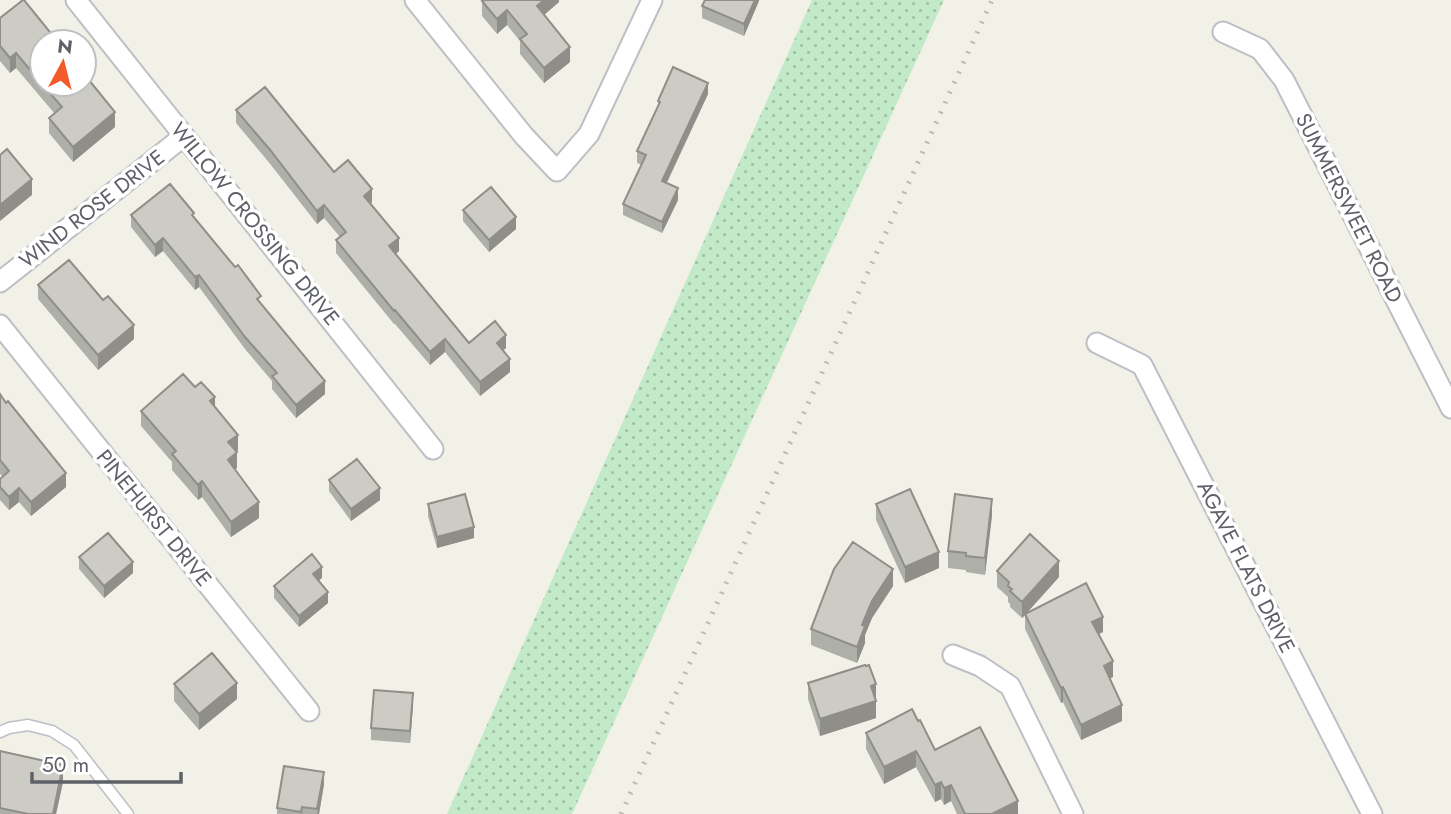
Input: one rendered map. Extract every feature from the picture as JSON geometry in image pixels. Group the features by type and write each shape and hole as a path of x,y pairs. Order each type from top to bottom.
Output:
{"street":[{"name":"WILLOW CROSSING DRIVE","path":"76,0 433,449"},
{"path":"415,0 524,136 557,171 589,134 652,0"},
{"name":"SUMMERSWEET ROAD","path":"1223,32 1260,49 1284,80 1451,408"},
{"name":"WIND ROSE DRIVE","path":"0,282 184,136"},
{"name":"PINEHURST DRIVE","path":"0,325 309,711"},
{"name":"AGAVE FLATS DRIVE","path":"1097,343 1142,365 1372,814"},
{"path":"953,655 980,666 1010,686 1073,814"}],"lane":[{"path":"0,732 28,725 52,731 74,745 128,814"}],"green space":[{"path":"812,0 944,0 572,814 447,814"}],"building":[{"path":"24,0 47,28 28,28 28,67 16,53 10,58 0,46 0,18"},
{"path":"544,0 537,6 570,47 544,68 520,39 527,34 507,10 497,19 482,1"},
{"path":"705,0 755,0 744,24 702,6"},
{"path":"673,67 708,83 662,181 678,188 662,222 623,204 646,155 637,151"},
{"path":"265,87 334,172 348,160 372,189 364,196 399,238 389,246 469,343 495,321 506,335 497,343 510,359 480,382 445,339 430,352 336,240 346,232 324,205 317,211 236,110"},
{"path":"98,91 115,112 73,147 49,118 62,107 54,98 98,98"},
{"path":"7,149 32,179 0,205 0,155"},
{"path":"170,184 235,267 238,265 261,296 257,299 325,381 296,405 272,376 277,373 245,337 199,275 195,277 163,238 155,245 131,215"},
{"path":"491,187 516,217 489,240 463,210"},
{"path":"69,260 103,300 108,296 134,325 98,355 38,285"},
{"path":"183,374 195,387 201,382 215,397 210,401 238,435 228,442 237,452 228,460 259,502 231,522 202,481 198,485 172,454 176,451 141,411"},
{"path":"0,394 66,473 31,502 19,488 9,497 0,487 0,479 9,471 0,460"},
{"path":"357,459 380,488 351,509 329,480"},
{"path":"910,489 939,552 905,567 876,504"},
{"path":"465,494 474,527 437,537 428,504"},
{"path":"955,494 992,499 985,558 948,551"},
{"path":"108,533 133,562 104,586 79,557"},
{"path":"1030,534 1059,561 1022,602 1010,591 1012,589 1008,586 1009,582 997,571"},
{"path":"853,542 893,569 872,601 857,647 811,629 834,569"},
{"path":"312,554 322,567 313,574 328,592 299,616 274,586"},
{"path":"1086,583 1103,617 1092,622 1113,661 1104,666 1122,705 1081,725 1025,614"},
{"path":"212,653 237,683 199,714 174,684"},
{"path":"869,665 876,684 871,686 876,701 820,719 808,683"},
{"path":"374,690 413,693 410,731 371,728"},
{"path":"912,709 935,750 980,727 1018,801 992,814 965,814 951,785 944,788 941,782 935,785 916,751 884,767 866,733"},
{"path":"0,751 63,765 53,814 28,814 0,808"},
{"path":"284,766 324,772 317,809 302,807 301,812 277,808"}],"railway":[{"path":"621,814 992,0"}]}
